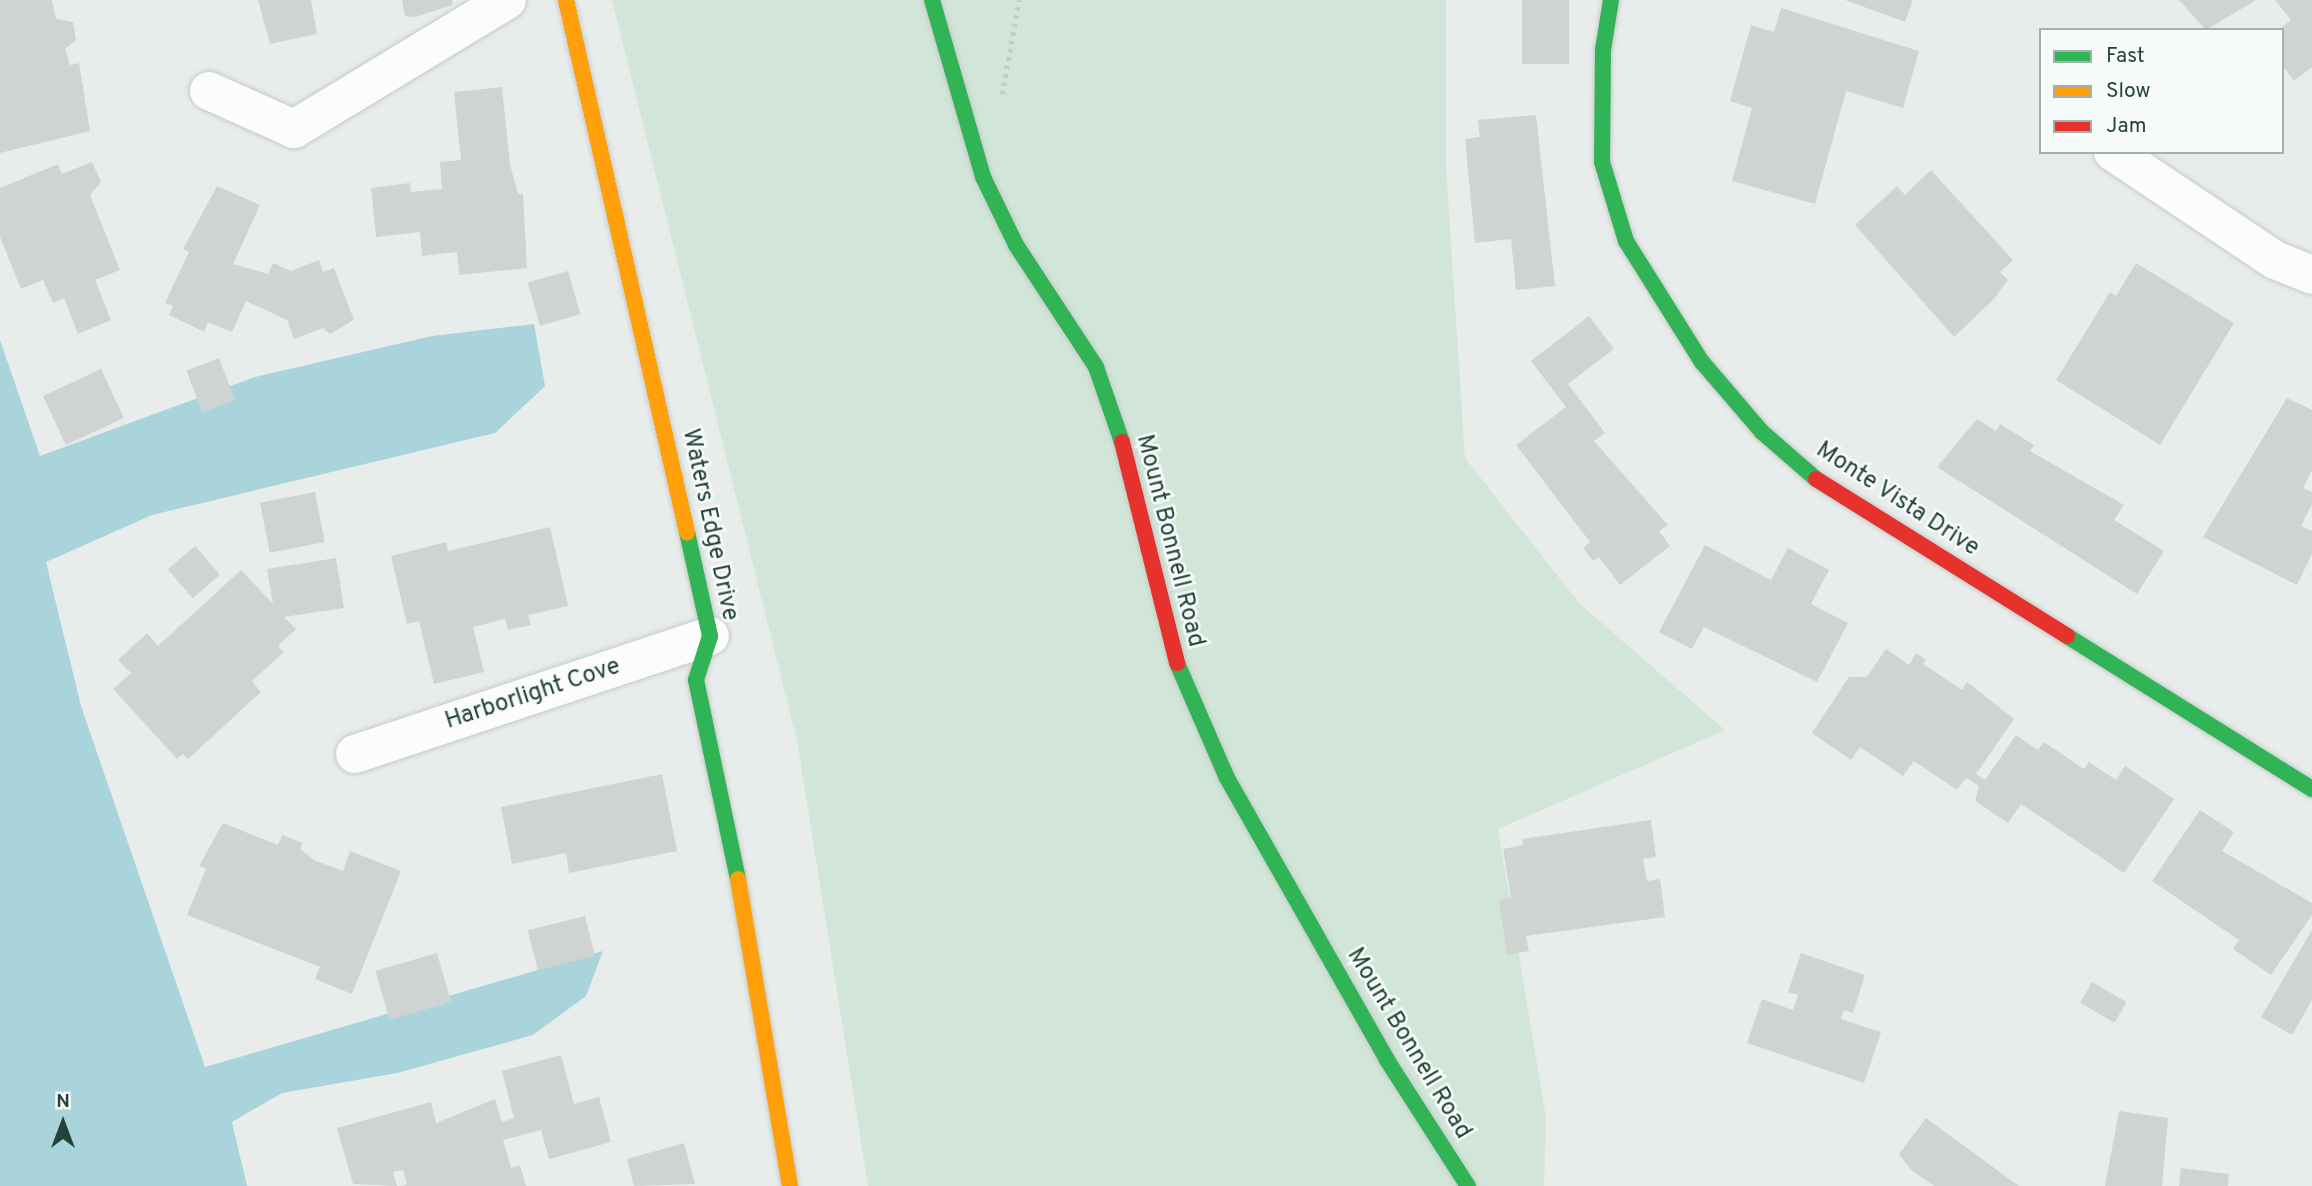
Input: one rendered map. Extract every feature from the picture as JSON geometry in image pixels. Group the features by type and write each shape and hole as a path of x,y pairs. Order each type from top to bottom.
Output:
{"street":[{"path":"209,91 294,129 507,0"},
{"name":"Waters Edge Drive","path":"566,0 710,636 696,680 750,934 790,1186"},
{"name":"Mount Bonnell Road","path":"932,0 983,177 1016,245 1096,367 1136,485 1152,580 1180,674 1267,848 1387,1060 1468,1186"},
{"name":"Monte Vista Drive","path":"1611,0 1602,162 1626,241 1702,362 1762,432 1816,480 2312,789"},
{"path":"2116,154 2275,260 2312,275"},
{"name":"Harborlight Cove","path":"355,754 710,636"}],"path":[{"path":"1000,103 1019,0"}],"green space":[{"path":"612,0 1446,0 1446,166 1465,458 1579,603 1725,730 1498,829 1546,1116 1544,1186 868,1186 797,741"}],"water":[{"path":"534,324 545,386 495,433 152,515 46,562 81,706 205,1067 603,951 586,996 533,1035 397,1073 282,1093 232,1122 247,1186 0,1186 0,340 40,456 255,377 432,336"}],"building":[{"path":"0,0 52,0 56,19 73,22 76,40 65,49 70,65 79,63 90,131 0,153"},
{"path":"258,0 311,0 317,34 270,44"},
{"path":"402,0 452,0 453,5 415,17 405,16"},
{"path":"1522,0 1569,0 1569,64 1522,64"},
{"path":"1845,0 1913,0 1905,22"},
{"path":"2179,0 2256,0 2209,28 2204,28"},
{"path":"2275,0 2312,0 2312,67 2294,81 2284,68 2284,28 2281,28 2291,20"},
{"path":"1781,8 1919,51 1903,108 1846,91 1815,204 1732,181 1752,108 1730,101 1751,25 1774,32"},
{"path":"502,87 510,165 518,194 523,194 527,268 459,275 457,252 422,256 420,232 376,237 371,188 410,183 411,192 442,189 440,162 461,160 454,92"},
{"path":"1536,115 1555,286 1516,290 1511,239 1475,243 1465,139 1480,137 1478,120"},
{"path":"92,162 101,182 90,195 120,270 95,280 111,320 78,334 64,298 53,303 43,280 21,289 0,237 0,188 58,164 62,174"},
{"path":"1931,170 2013,260 2000,272 2008,280 1993,300 1954,337 1855,225 1897,186 1905,195"},
{"path":"217,186 260,205 233,264 268,274 273,263 291,271 319,260 323,272 334,268 354,320 330,334 323,328 294,339 287,320 246,301 232,332 208,322 204,332 169,315 173,306 165,303 189,252 183,249"},
{"path":"2136,263 2234,323 2160,445 2056,380 2110,292 2116,296"},
{"path":"568,271 580,314 540,326 528,283"},
{"path":"1589,316 1614,349 1568,384 1605,433 1594,441 1668,525 1659,531 1670,546 1620,585 1599,557 1593,561 1583,548 1590,542 1516,445 1566,407 1531,361"},
{"path":"219,358 235,400 202,413 186,371"},
{"path":"101,369 124,418 66,445 43,396"},
{"path":"2287,398 2312,410 2312,470 2303,488 2312,492 2312,504 2301,526 2312,531 2312,554 2297,585 2203,537"},
{"path":"1977,419 1996,431 2000,424 2034,445 2030,451 2124,505 2114,520 2164,551 2137,594 1937,467"},
{"path":"315,492 325,542 270,553 260,503"},
{"path":"550,527 568,606 528,615 531,625 508,630 505,619 473,627 484,672 434,684 419,621 407,624 391,556 446,542 448,551"},
{"path":"1705,545 1771,580 1788,548 1829,570 1811,604 1848,623 1817,682 1704,627 1692,649 1659,632"},
{"path":"195,546 220,575 193,598 168,570"},
{"path":"336,558 344,608 284,617 296,629 278,646 284,652 252,681 261,692 188,759 183,754 177,759 113,689 131,673 118,660 147,633 158,646 241,570 273,604 267,569"},
{"path":"1886,649 1909,665 1916,653 1926,660 1923,664 1962,690 1967,682 2014,719 1976,774 1985,780 2016,735 2038,750 2044,742 2084,769 2089,762 2116,780 2125,766 2174,799 2124,873 2021,804 2008,823 1975,801 1979,786 1966,778 1957,790 1914,761 1903,776 1860,747 1851,760 1812,733 1849,677 1867,677"},
{"path":"662,774 677,851 569,873 566,853 512,864 501,807"},
{"path":"2200,810 2234,832 2222,851 2312,903 2312,915 2271,975 2233,949 2239,940 2152,881"},
{"path":"1651,820 1656,857 1643,859 1647,881 1660,879 1665,917 1526,936 1529,951 1507,955 1499,900 1511,898 1503,849 1523,845 1522,839"},
{"path":"223,823 278,845 282,835 303,843 300,849 316,861 343,871 350,851 401,871 352,994 315,979 320,967 187,915 206,869 199,866"},
{"path":"585,916 595,956 538,970 528,930"},
{"path":"2312,930 2312,1000 2292,1035 2261,1017"},
{"path":"437,953 451,1002 390,1020 375,971"},
{"path":"1801,953 1865,975 1853,1013 1844,1010 1841,1019 1881,1032 1864,1083 1747,1043 1762,999 1793,1010 1798,995 1788,992"},
{"path":"2092,982 2127,1002 2115,1023 2080,1003"},
{"path":"561,1055 574,1104 599,1097 611,1142 549,1159 541,1130 503,1140 511,1168 520,1165 526,1186 401,1186 407,1184 403,1170 393,1172 397,1186 353,1184 337,1128 431,1102 436,1123 495,1099 502,1122 514,1118 502,1071"},
{"path":"2119,1111 2168,1118 2162,1186 2105,1186"},
{"path":"1926,1118 2019,1186 1934,1186 1910,1169 1899,1154"},
{"path":"684,1143 695,1184 634,1186 627,1159"},
{"path":"2181,1168 2229,1174 2228,1186 2179,1186"}],"traffic: fast":[{"path":"932,0 983,177 1016,245 1096,367 1122,442"},
{"path":"1611,0 1603,50 1602,162 1626,241 1702,362 1762,432 1816,479"},
{"path":"687,532 710,636 696,680 738,879"},
{"path":"2067,636 2312,789"},
{"path":"1177,663 1227,778 1387,1060 1468,1186"}],"traffic: slow":[{"path":"566,0 687,532"},
{"path":"738,879 790,1186"}],"traffic: jam":[{"path":"1122,442 1177,663"},
{"path":"1816,479 2067,636"}]}
